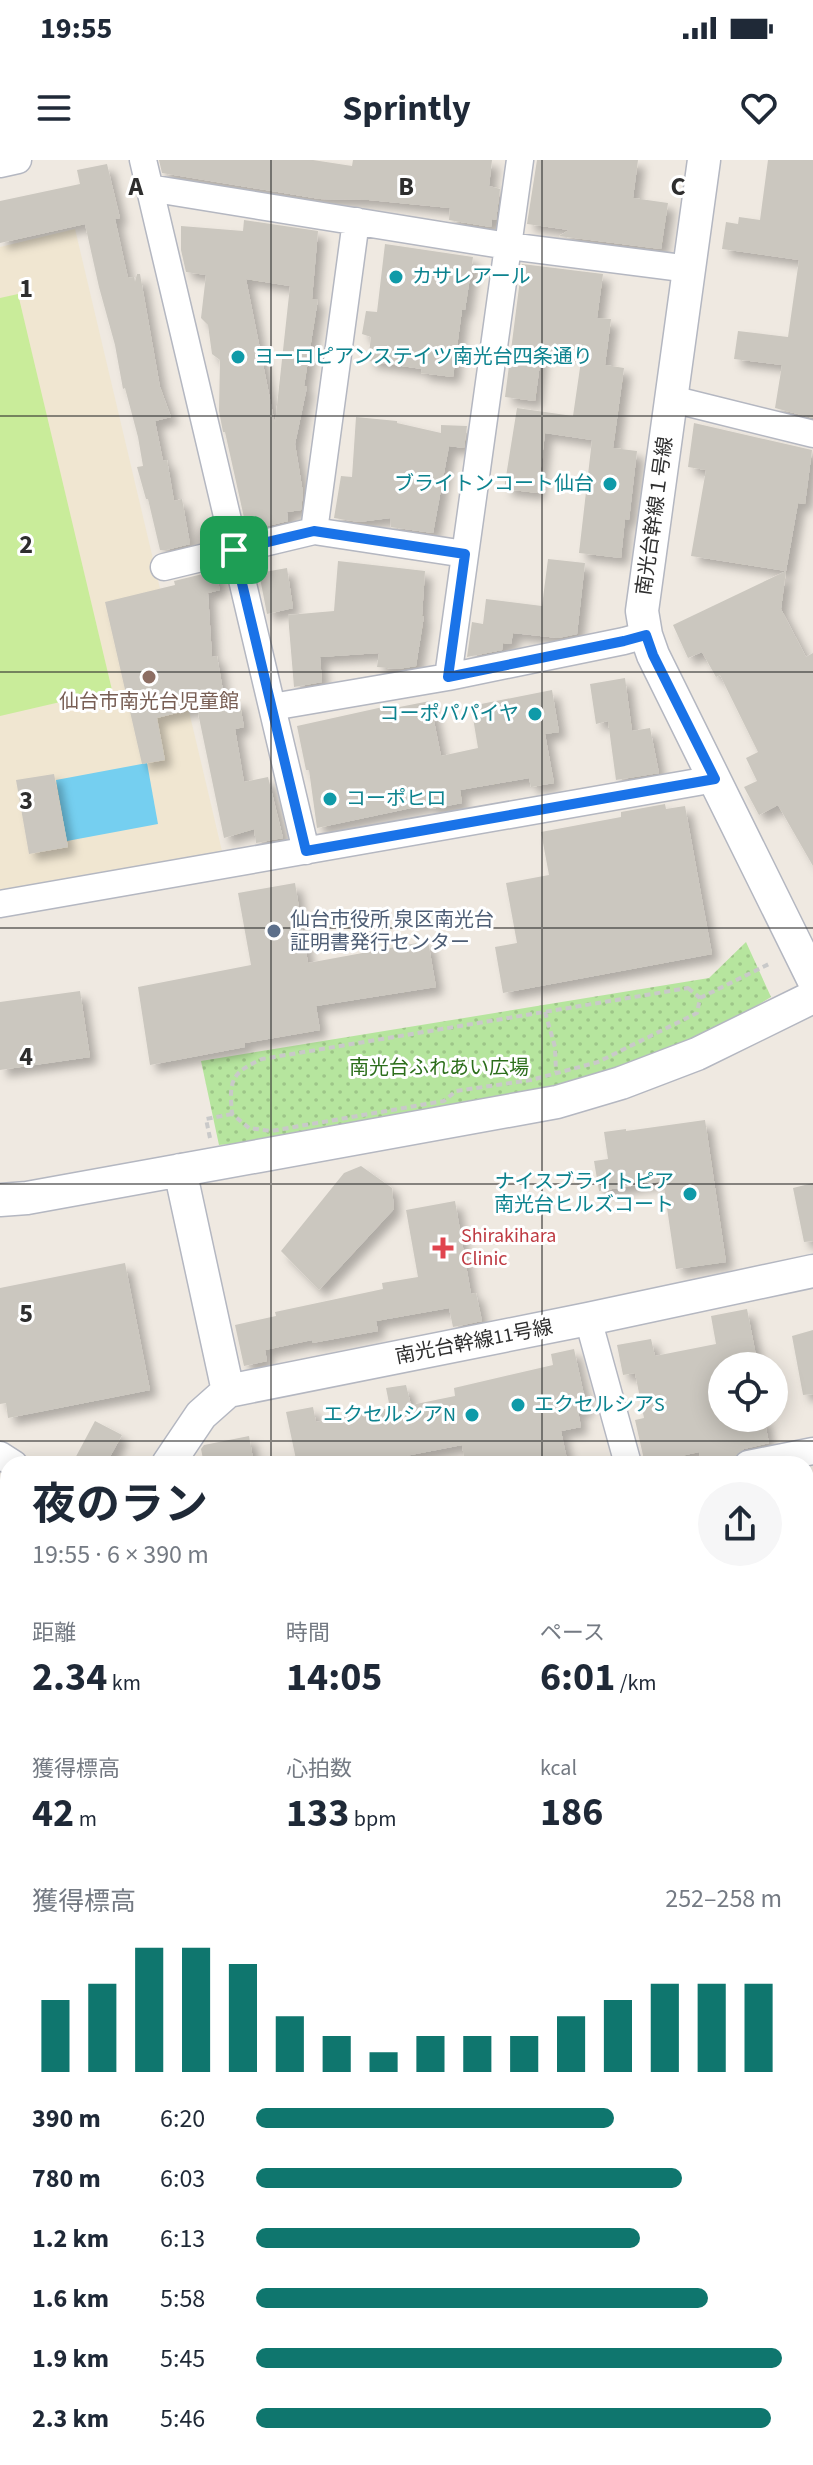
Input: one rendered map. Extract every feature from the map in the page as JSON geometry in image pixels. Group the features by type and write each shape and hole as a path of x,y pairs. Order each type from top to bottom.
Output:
{"street":[{"path":"0,164 18,160"},
{"path":"143,160 306,851"},
{"path":"448,677 520,160"},
{"name":"南光台幹線１号線","path":"704,160 642,611 653,655 813,979"},
{"path":"149,188 508,246 690,269"},
{"path":"314,531 356,221"},
{"path":"672,399 813,434"},
{"path":"164,567 314,531 465,554"},
{"path":"272,707 448,677 646,635"},
{"path":"0,904 715,779"},
{"path":"0,1200 27,1198 557,1102 621,1083 697,1054 813,997"},
{"path":"173,1456 201,1415 228,1391 180,1170"},
{"name":"南光台幹線11号線","path":"228,1391 813,1271"},
{"path":"588,1319 626,1456"},
{"path":"788,1456 813,1451"}],"path":[{"path":"700,998 771,963"},
{"path":"688,988 700,998 697,1013 598,1062 531,1080 456,1091 444,1101 271,1131 249,1128 232,1114 230,1096 234,1077 242,1068 262,1059 688,988"},
{"path":"545,1012 555,1047 557,1073"}],"shaded area":[{"path":"75,229 222,851 0,890 0,247"}],"green space":[{"path":"18,294 112,690 0,716 0,298"},
{"name":"南光台ふれあい広場","path":"746,942 771,997 735,1019 629,1066 574,1085 252,1142 219,1145 201,1061 709,978"}],"water":[{"path":"147,763 158,824 67,841 56,780"}],"building":[{"path":"159,160 313,160 352,166 353,160 492,160 489,186 500,189 496,220 492,219 491,227 449,220 450,208 320,199 162,173"},
{"path":"537,160 638,160 633,198 668,203 661,249 559,236 569,230 527,224"},
{"path":"768,160 813,160 813,418 775,408 782,365 734,359 738,331 788,337 799,260 722,249 726,222 738,224 739,217 760,220"},
{"path":"107,164 120,218 115,219 128,278 134,277 135,282 137,274 140,274 160,387 171,417 155,421 163,461 167,460 174,501 182,499 190,544 166,550 160,550 137,467 143,466 138,437 123,389 85,224 0,243 0,201 80,184 77,170"},
{"path":"244,220 318,231 312,299 318,299 304,386 307,387 295,444 303,493 301,510 287,512 288,521 247,531 219,411 220,360 212,354 208,325 201,318 206,275 186,272 181,250 181,226 243,231","holes":["246,279 290,286 275,424"]},
{"path":"385,244 473,257 453,377 368,361 371,337 362,334 366,311 377,312"},
{"path":"522,264 603,274 597,318 611,319 605,365 624,368 613,448 637,451 621,558 579,553 592,440 545,433 538,493 504,489 517,408 573,416 582,354 542,349 535,401 505,397"},
{"path":"356,417 397,421 441,433 441,425 467,426 464,448 449,446 433,533 391,527 390,518 359,522 334,518 341,476 352,477"},
{"path":"694,423 812,450 805,504 798,503 786,571 691,556 706,470 688,467"},
{"path":"548,559 585,563 577,634 558,638 513,633 511,644 503,643 502,650 467,657 472,622 483,624 486,599 542,606"},
{"path":"338,561 425,571 424,616 416,666 398,669 377,667 379,653 320,657 322,682 294,687 288,615 334,611"},
{"path":"287,568 293,608 267,614 259,573"},
{"path":"215,571 220,590 208,593 212,657 217,656 225,702 239,699 244,727 235,729 244,782 268,777 283,838 256,843 254,829 224,838 197,708 157,718 165,760 142,764 105,602 175,585 174,581"},
{"path":"786,571 781,609 806,657 813,653 813,866 778,805 759,815 744,787 757,781 746,758 758,752 720,675 716,677 702,652 688,658 673,625"},
{"path":"625,678 632,731 650,728 659,773 616,780 608,721 596,724 590,684"},
{"path":"552,690 559,732 545,734 554,783 531,787 529,778 460,790 462,803 431,809 430,804 317,828 309,770 306,770 297,726 383,707 384,710 430,701 441,756 478,748 471,706"},
{"path":"54,774 68,847 29,854 16,780"},
{"path":"665,804 666,809 685,806 712,954 503,993 495,947 517,943 506,883 549,875 541,832 621,817 621,812"},
{"path":"295,883 308,963 428,941 436,987 316,1006 320,1030 150,1065 138,987 251,965 238,893"},
{"path":"80,991 90,1057 0,1070 0,1002"},
{"name":"ナイスブライトピア 南光台ヒルズコート","path":"705,1120 726,1262 676,1269 663,1181 599,1191 594,1161 608,1159 604,1132"},
{"path":"361,1166 392,1188 394,1209 319,1290 281,1251 344,1173"},
{"path":"813,1183 813,1241 804,1242 793,1188"},
{"path":"455,1201 471,1294 476,1293 482,1321 453,1327 449,1308 376,1321 378,1331 265,1350 267,1361 244,1366 235,1325 276,1316 275,1312 383,1289 382,1283 418,1277 406,1210"},
{"path":"125,1263 150,1390 8,1418 6,1403 0,1404 0,1288"},
{"path":"747,1309 755,1352 708,1352 708,1432 767,1432 769,1443 744,1449 735,1456 700,1456 699,1452 681,1456 643,1456 635,1420 644,1418 635,1373 623,1375 617,1345 651,1339 655,1356 716,1344 711,1316"},
{"path":"813,1330 813,1394 803,1395 792,1336"},
{"path":"574,1349 587,1409 578,1411 581,1427 561,1431 566,1456 464,1456 462,1445 406,1456 295,1456 286,1412 313,1407 316,1422 390,1408 386,1388 406,1385 411,1405 455,1396 454,1388 553,1365 551,1354"},
{"path":"95,1421 122,1435 110,1456 76,1456"},
{"path":"249,1436 253,1456 202,1456 204,1445"}],"place":[{"name":"カサレアール","path":"396,277"},
{"name":"ヨーロピアンステイツ南光台四条通り","path":"238,357"},
{"name":"ブライトンコート仙台","path":"610,484"},
{"name":"仙台市南光台児童館","path":"149,677"},
{"name":"コーポパパイヤ","path":"535,714"},
{"name":"コーポヒロ","path":"330,799"},
{"name":"仙台市役所 泉区南光台 証明書発行センター","path":"274,931"},
{"name":"ナイスブライトピア 南光台ヒルズコート","path":"690,1194"},
{"name":"Shirakihara Clinic","path":"443,1248"},
{"name":"エクセルシアS","path":"518,1405"},
{"name":"エクセルシアN","path":"472,1415"}],"route":[{"path":"314,531 465,554 448,677 646,635 715,779 306,851 234,550 314,531"}]}
